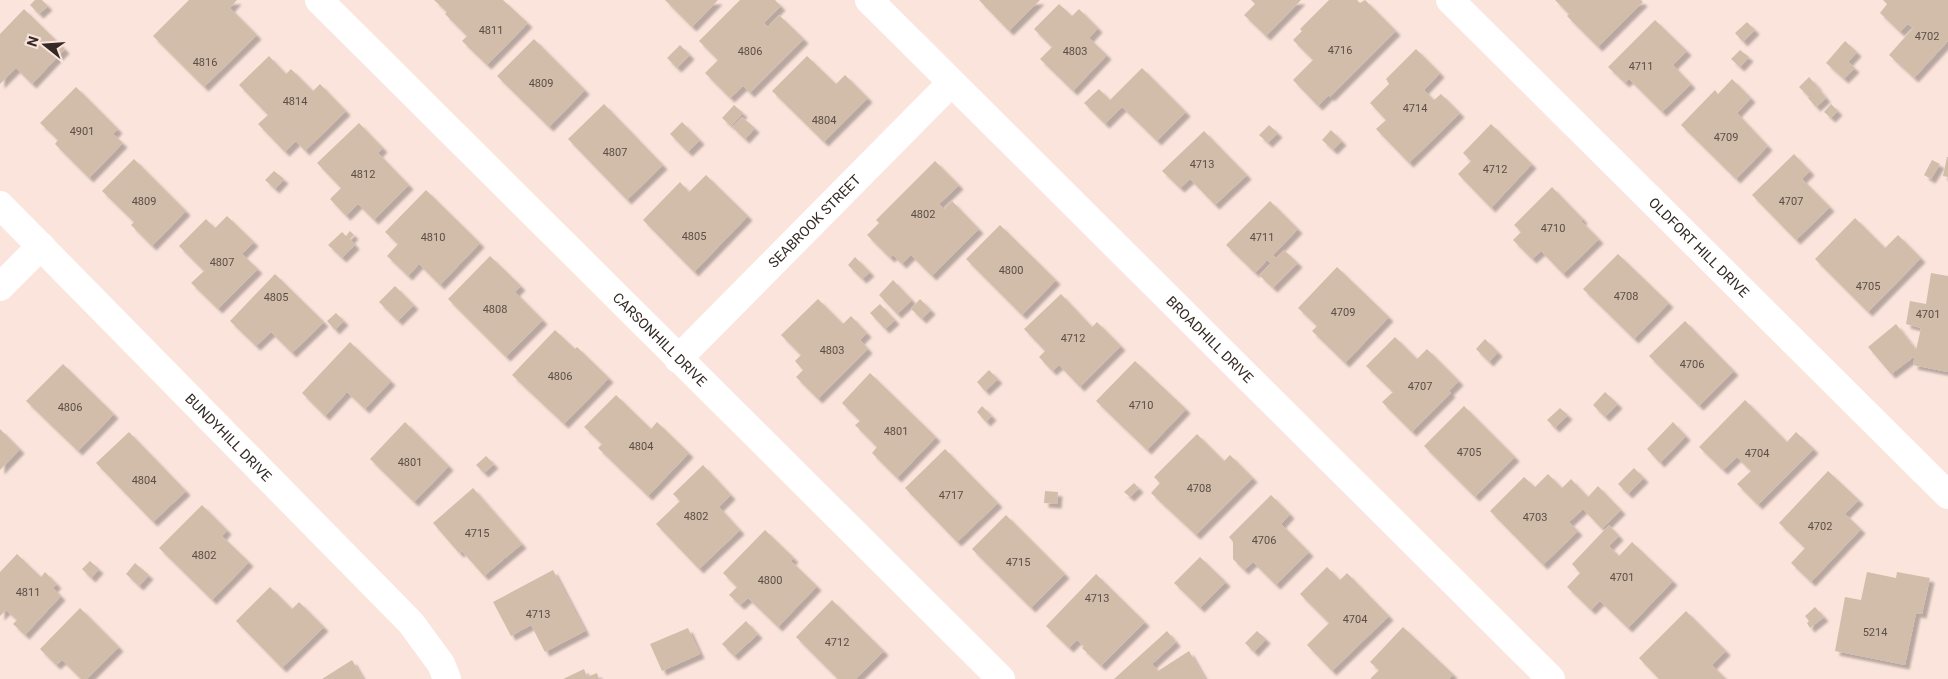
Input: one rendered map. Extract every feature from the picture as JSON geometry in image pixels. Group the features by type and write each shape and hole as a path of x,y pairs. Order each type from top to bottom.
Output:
{"street":[{"name":"CARSONHILL DRIVE","path":"319,0 1001,679"},
{"name":"BROADHILL DRIVE","path":"869,0 950,83 1551,679"},
{"name":"OLDFORT HILL DRIVE","path":"1450,0 1948,496"},
{"name":"SEABROOK STREET","path":"678,359 950,83"},
{"name":"BUNDYHILL DRIVE","path":"0,205 411,623 441,664 447,679"},
{"path":"0,288 41,246"}],"building":[{"path":"35,0 42,0 48,6 39,14 30,5"},
{"path":"189,0 237,0 230,8 257,35 204,87 153,36"},
{"path":"434,0 503,0 528,23 487,65 462,41 467,36"},
{"path":"665,0 718,0 692,27"},
{"path":"740,0 775,0 781,6 764,23 768,27 779,15 804,39 750,93 743,86 730,98 705,73 718,60 699,41"},
{"path":"979,0 1040,0 1009,31"},
{"path":"1251,0 1301,0 1266,36 1244,15 1255,4"},
{"path":"1329,0 1357,0 1360,3 1365,0 1396,31 1330,97 1329,95 1318,106 1293,80 1313,60 1293,40 1302,31 1300,29"},
{"path":"1555,0 1641,0 1643,2 1598,47 1567,16 1569,14"},
{"path":"1883,0 1948,0 1948,41 1914,78 1889,55 1913,28 1908,24 1900,32 1880,13 1887,4"},
{"path":"1059,4 1072,16 1079,9 1098,28 1089,38 1107,55 1073,91 1040,59 1052,47 1034,29"},
{"path":"24,9 65,49 32,84 16,68 0,84 0,34"},
{"path":"1655,20 1687,51 1673,65 1691,84 1662,112 1629,79 1625,83 1608,67"},
{"path":"1747,22 1755,30 1743,42 1735,33"},
{"path":"534,39 585,90 549,127 497,76"},
{"path":"1845,41 1857,52 1848,62 1855,68 1844,79 1826,63"},
{"path":"680,45 690,55 677,68 667,58"},
{"path":"1416,49 1440,73 1424,90 1434,100 1441,94 1460,113 1409,163 1376,129 1386,120 1370,103 1389,84 1386,79"},
{"path":"1740,50 1749,57 1740,67 1731,59"},
{"path":"269,56 286,74 291,69 313,91 320,84 346,111 305,151 296,141 285,152 258,124 268,115 239,85"},
{"path":"807,56 836,84 845,75 868,98 824,142 772,91"},
{"path":"1142,68 1186,112 1157,141 1122,107 1105,124 1084,103 1099,89 1110,100"},
{"path":"1809,77 1818,87 1808,96 1799,87"},
{"path":"1732,79 1751,98 1737,113 1768,146 1736,179 1681,125 1715,90 1718,94"},
{"path":"76,87 118,129 113,134 123,143 89,178 55,144 58,140 40,123"},
{"path":"1818,88 1826,98 1816,107 1808,98"},
{"path":"604,104 663,165 627,200 568,139"},
{"path":"1831,104 1838,111 1831,118 1824,112"},
{"path":"734,105 743,113 731,126 722,118"},
{"path":"742,117 755,128 745,139 732,127"},
{"path":"682,122 700,140 688,152 670,134"},
{"path":"359,123 383,148 378,153 409,185 374,220 358,204 346,216 330,199 341,188 317,163"},
{"path":"1491,124 1532,164 1491,208 1458,174 1471,161 1463,153"},
{"path":"1269,125 1278,133 1268,143 1259,135"},
{"path":"1331,130 1342,141 1333,150 1322,140"},
{"path":"1204,131 1247,175 1215,205 1190,179 1180,188 1162,171"},
{"path":"1794,154 1810,171 1802,179 1830,207 1796,240 1752,195"},
{"path":"1948,157 1948,177 1943,176"},
{"path":"134,159 186,211 152,246 131,225 134,222 102,191"},
{"path":"1932,160 1940,164 1931,179 1924,175"},
{"path":"935,161 959,185 939,204 944,209 952,201 979,229 932,276 911,255 902,264 893,255 890,258 867,235 879,223 876,220"},
{"path":"274,171 284,179 275,189 265,180"},
{"path":"706,175 748,216 694,272 643,220 680,182 689,192"},
{"path":"1552,187 1583,219 1581,221 1599,239 1563,274 1541,251 1532,259 1513,240 1521,232 1514,225"},
{"path":"426,190 480,243 440,285 419,264 408,276 387,256 398,244 385,232"},
{"path":"1270,201 1298,229 1273,255 1276,258 1284,250 1298,263 1273,288 1259,275 1271,263 1267,260 1255,273 1226,245"},
{"path":"227,216 254,242 242,254 258,269 218,309 191,283 204,271 179,246 206,219 215,228"},
{"path":"1855,218 1885,248 1898,235 1921,258 1868,312 1815,259"},
{"path":"1000,225 1056,280 1022,315 966,259"},
{"path":"350,231 354,235 350,239 355,245 342,258 328,245 342,232 346,236"},
{"path":"1618,254 1669,303 1634,339 1583,289"},
{"path":"490,256 521,286 515,292 543,320 506,357 448,299"},
{"path":"855,257 870,272 862,279 848,265"},
{"path":"1337,267 1389,317 1345,363 1312,331 1317,326 1298,308"},
{"path":"1931,273 1948,276 1948,372 1913,365 1915,356 1891,374 1868,347 1896,324 1916,350 1921,328 1906,324 1910,301 1926,304"},
{"path":"275,274 324,322 292,353 271,332 256,346 230,321"},
{"path":"893,280 912,300 897,314 879,295"},
{"path":"395,286 414,305 398,321 379,302"},
{"path":"1061,294 1092,327 1097,322 1121,346 1080,387 1059,365 1052,371 1039,357 1045,351 1024,329"},
{"path":"818,299 843,324 851,316 867,333 860,340 868,349 818,399 796,377 803,370 795,361 801,355 781,335"},
{"path":"920,299 931,310 922,319 911,309"},
{"path":"880,304 895,320 885,329 870,313"},
{"path":"336,313 344,321 335,330 327,321"},
{"path":"1685,321 1734,371 1699,406 1649,356"},
{"path":"555,330 575,349 577,347 609,378 564,424 512,375"},
{"path":"1395,337 1417,359 1427,349 1459,381 1449,391 1451,393 1412,432 1382,402 1393,392 1366,366"},
{"path":"1485,339 1498,352 1489,362 1476,349"},
{"path":"350,342 391,381 365,409 347,392 325,416 302,393"},
{"path":"1135,361 1186,409 1147,450 1096,401"},
{"path":"63,364 114,414 78,451 26,401"},
{"path":"989,370 998,379 985,391 977,382"},
{"path":"870,373 936,437 897,478 872,453 877,447 855,425 860,421 842,403"},
{"path":"1605,392 1618,404 1605,417 1593,405"},
{"path":"616,395 651,429 657,422 689,453 648,496 598,448 602,444 584,427"},
{"path":"1745,400 1787,442 1796,432 1814,449 1758,505 1737,484 1751,471 1737,457 1723,470 1699,447"},
{"path":"982,406 992,416 986,422 977,412"},
{"path":"1464,406 1515,457 1475,497 1424,446"},
{"path":"1560,408 1568,415 1555,428 1547,420"},
{"path":"405,422 449,466 414,502 370,459"},
{"path":"1673,422 1686,436 1660,463 1647,449"},
{"path":"0,429 20,449 0,470"},
{"path":"129,432 186,491 153,522 96,463"},
{"path":"1197,434 1224,461 1230,455 1253,478 1196,535 1151,493 1160,483 1154,477"},
{"path":"945,449 998,503 957,542 905,488"},
{"path":"486,456 494,464 484,473 476,465"},
{"path":"703,465 731,495 719,507 740,530 699,569 656,524 680,501 673,494"},
{"path":"1634,468 1644,478 1628,494 1618,484"},
{"path":"1828,471 1859,500 1845,514 1861,529 1811,582 1791,563 1805,548 1779,523"},
{"path":"1548,474 1562,488 1571,479 1588,497 1598,486 1621,510 1602,529 1583,509 1569,522 1578,531 1543,565 1490,511 1524,477 1535,487"},
{"path":"1134,483 1139,488 1130,497 1124,492"},
{"path":"473,488 522,544 484,576 462,551 459,553 433,523"},
{"path":"1045,491 1058,492 1057,504 1044,503"},
{"path":"1271,495 1290,514 1281,524 1309,552 1276,585 1253,562 1244,570 1233,559 1233,542 1229,537"},
{"path":"202,505 227,530 222,536 249,562 212,600 159,548"},
{"path":"1006,515 1065,574 1031,608 972,549"},
{"path":"1609,525 1619,536 1609,546 1619,556 1632,542 1673,581 1628,628 1600,601 1591,610 1567,587 1580,573 1572,564"},
{"path":"765,530 794,558 791,561 817,586 778,627 748,598 740,605 729,595 737,587 723,573"},
{"path":"17,554 41,577 45,572 57,584 53,588 61,596 25,635 13,624 17,620 6,610 0,616 0,572"},
{"path":"1200,557 1226,582 1200,608 1174,583"},
{"path":"90,561 99,569 91,578 82,569"},
{"path":"135,563 149,575 139,586 126,574"},
{"path":"1327,567 1340,580 1347,573 1389,616 1332,671 1307,645 1329,623 1300,594"},
{"path":"553,570 585,631 545,652 531,625 511,636 493,602"},
{"path":"1867,572 1896,578 1897,572 1930,578 1922,614 1916,613 1905,665 1835,651 1845,597 1861,600"},
{"path":"1096,574 1145,622 1101,666 1082,648 1084,646 1077,640 1069,648 1046,626"},
{"path":"270,587 292,609 299,602 324,627 282,668 236,621"},
{"path":"832,600 884,651 856,679 838,679 796,637"},
{"path":"1815,607 1824,617 1810,628 1807,623 1809,621 1805,616"},
{"path":"80,608 119,647 87,679 81,679 62,660 56,665 40,649"},
{"path":"1686,611 1726,651 1712,665 1726,679 1659,679 1639,658"},
{"path":"746,621 758,634 734,656 722,644"},
{"path":"1403,627 1453,674 1449,679 1370,679 1379,670 1370,662"},
{"path":"688,628 700,654 662,671 650,644"},
{"path":"1167,631 1176,642 1152,664 1158,671 1189,651 1205,679 1114,679"},
{"path":"1257,631 1266,639 1254,652 1245,643"},
{"path":"352,660 363,679 322,679"},
{"path":"584,669 587,677 597,673 599,679 563,679"}]}
